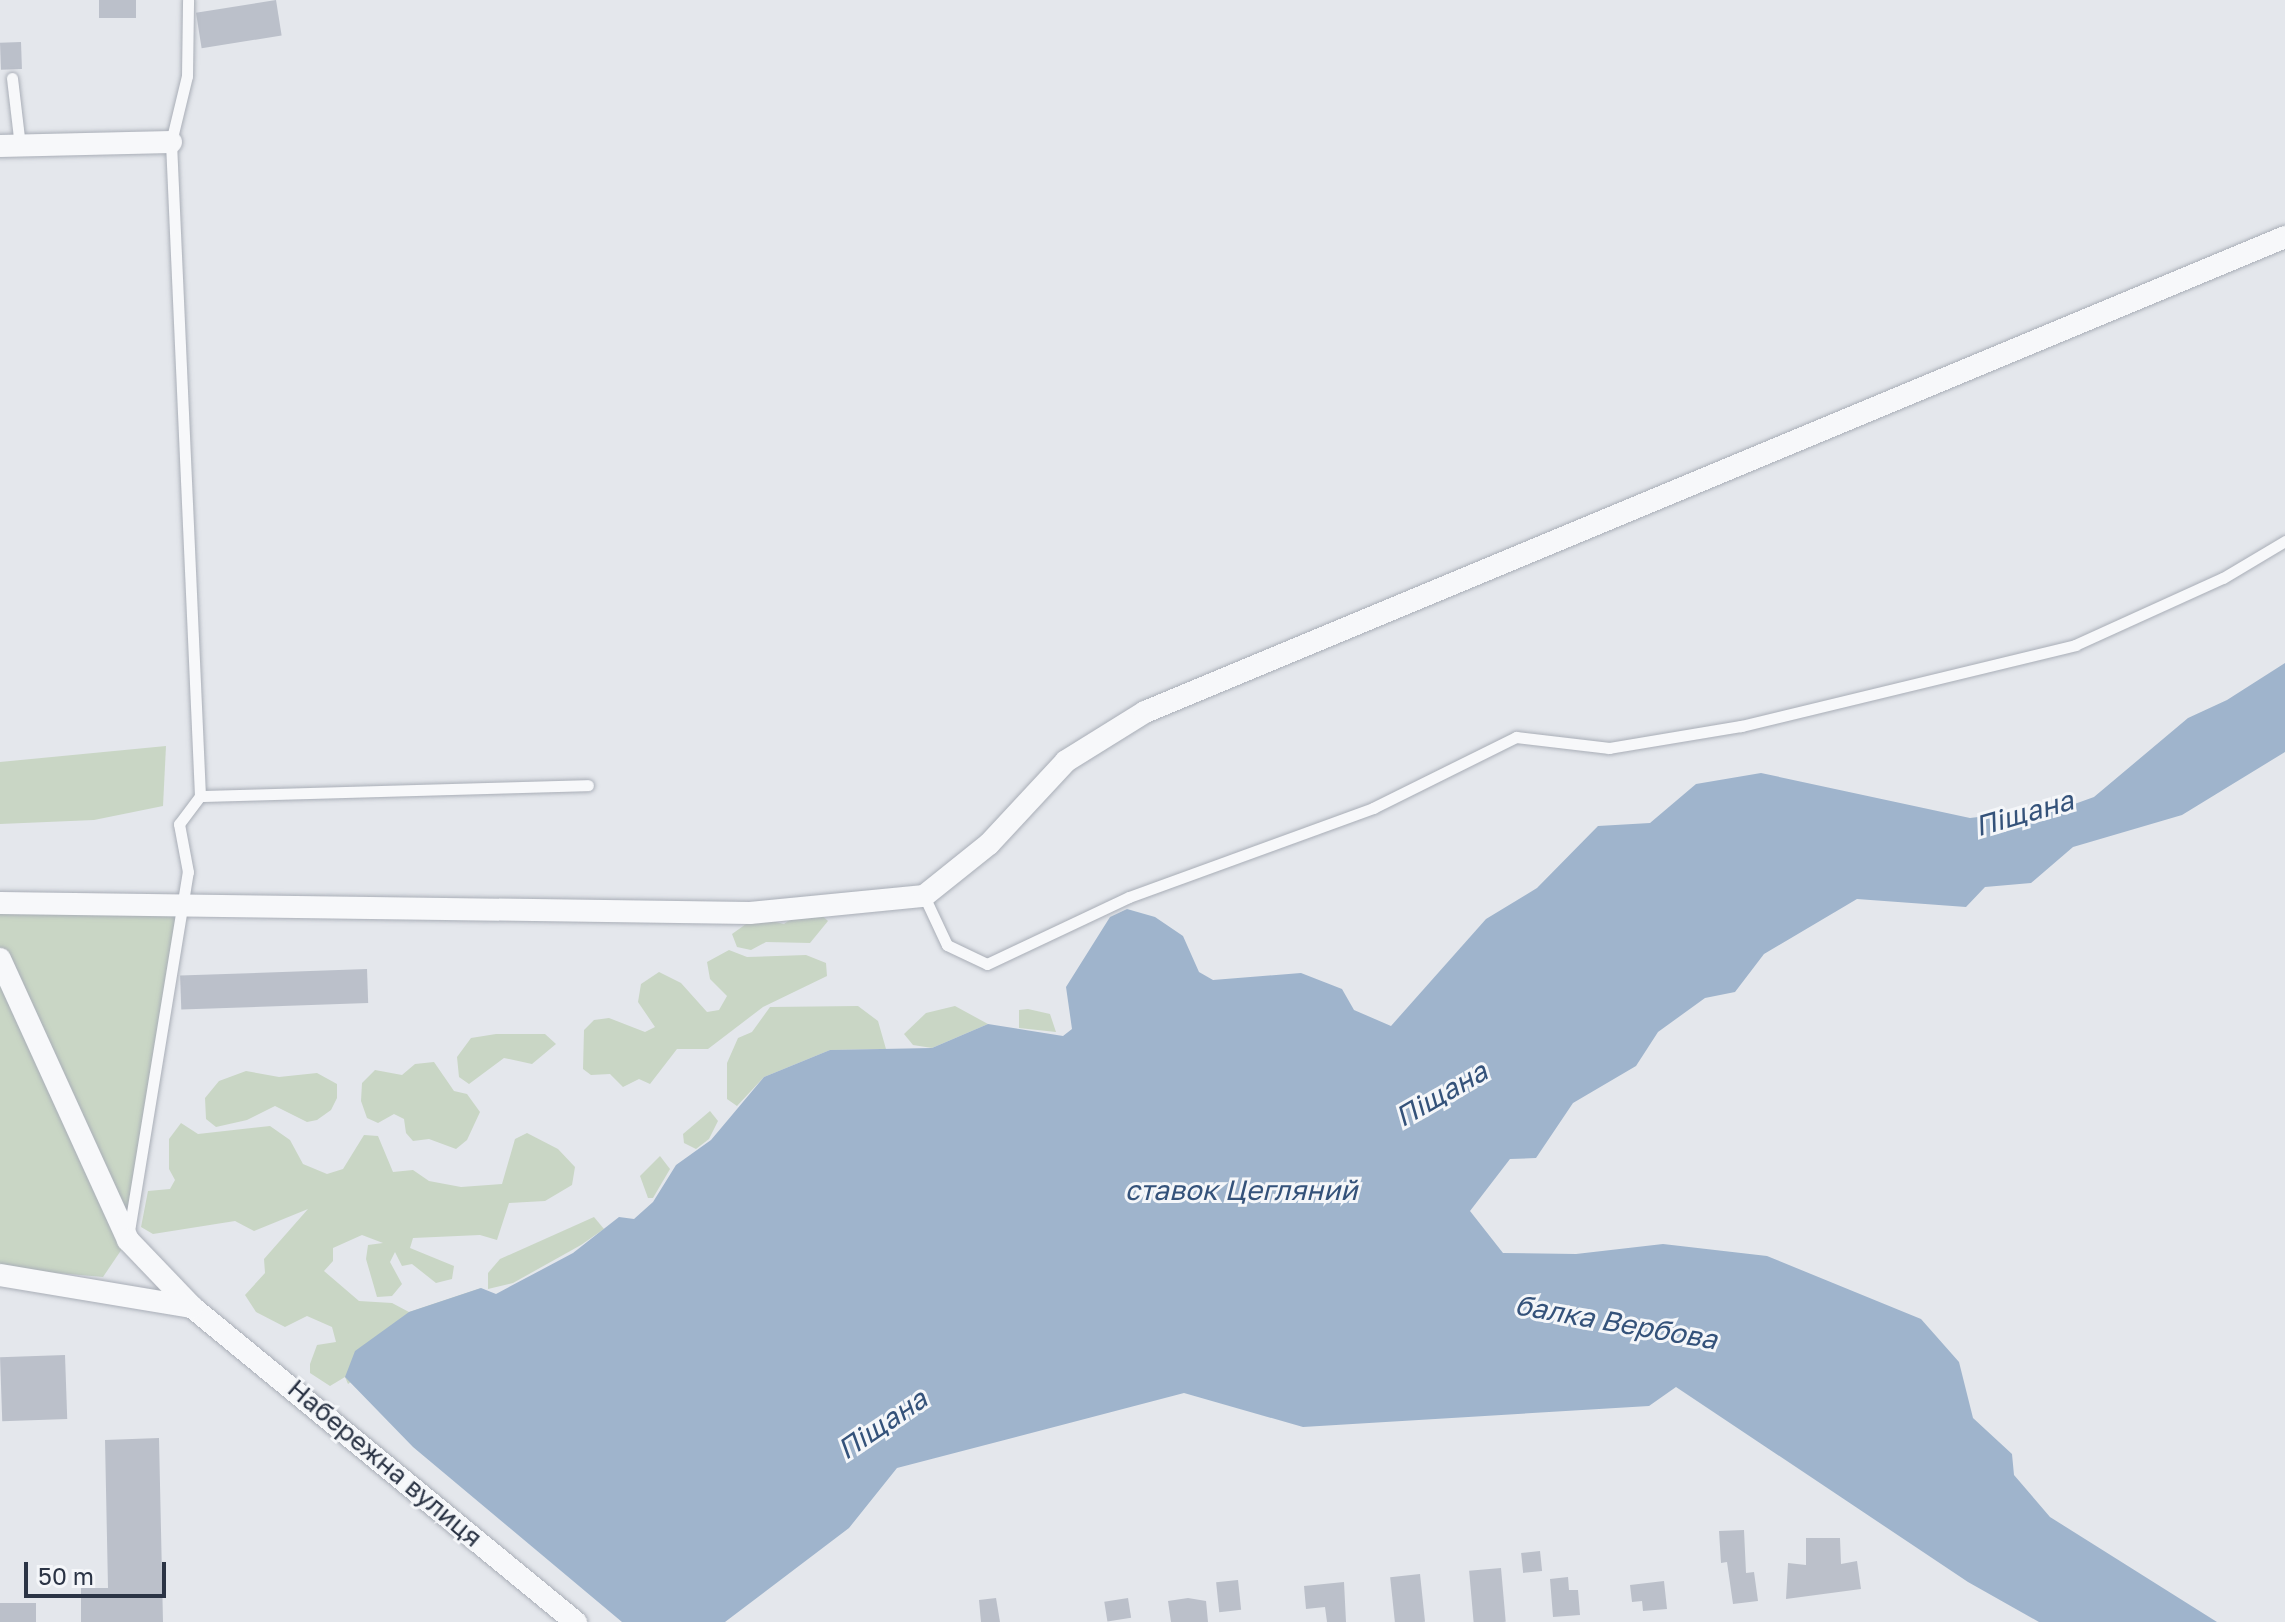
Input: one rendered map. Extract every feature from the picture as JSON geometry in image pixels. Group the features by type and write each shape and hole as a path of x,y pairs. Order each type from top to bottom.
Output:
{"street":[{"path":"10,146 171,142"},
{"path":"0,903 179,909 750,913 924,896 989,844 1066,761 1145,712 2285,237"},
{"name":"Набережна вулиця","path":"0,959 128,1240 192,1307 576,1622"},
{"path":"0,1275 192,1307"}],"lane":[{"path":"128,1240 179,909 188,872 179,824 200,796 171,142 187,76 188,0"},
{"path":"10,146 12,78"},
{"path":"924,896 947,945 987,964 1129,897 1373,808 1516,737 1624,745 1741,726 2075,645 2223,578 2285,541"},
{"path":"200,796 588,785"}],"green space":[{"path":"166,746 163,806 94,820 0,824 0,762"},
{"path":"0,903 179,909 128,1240 103,1277 0,1268"},
{"path":"819,913 828,921 810,943 766,942 751,950 737,947 732,934 756,917 784,924 795,916"},
{"path":"729,950 747,957 806,955 826,963 827,976 763,1007 708,1049 677,1049 650,1084 639,1079 623,1087 610,1074 591,1075 583,1069 584,1030 594,1020 609,1018 645,1032 655,1027 638,1002 641,984 659,972 681,983 707,1012 719,1010 727,996 710,979 707,962"},
{"path":"858,1006 878,1021 886,1049 830,1050 764,1077 737,1106 727,1099 727,1063 738,1038 752,1032 770,1007"},
{"path":"955,1006 988,1024 932,1048 913,1045 904,1034 926,1013"},
{"path":"1019,1010 1050,1014 1056,1032 1019,1028"},
{"path":"496,1034 545,1034 556,1044 532,1064 504,1058 469,1084 459,1077 457,1057 471,1038"},
{"path":"434,1062 454,1091 467,1094 480,1112 467,1140 456,1149 429,1139 413,1141 406,1133 404,1119 394,1114 378,1123 367,1118 361,1101 362,1083 375,1070 402,1075 415,1064"},
{"path":"246,1071 279,1077 317,1073 337,1084 337,1098 331,1110 317,1120 307,1122 275,1106 247,1120 216,1127 206,1119 205,1098 219,1081"},
{"path":"710,1111 718,1121 709,1139 696,1149 684,1143 683,1134"},
{"path":"181,1123 198,1134 270,1126 290,1140 303,1164 327,1174 343,1169 364,1135 378,1136 393,1172 413,1170 429,1181 461,1187 502,1184 515,1139 527,1133 558,1149 575,1167 572,1185 545,1201 509,1203 497,1240 480,1235 413,1238 410,1248 454,1266 452,1279 436,1283 412,1264 402,1266 395,1252 390,1262 402,1284 392,1296 377,1297 366,1259 368,1245 383,1243 362,1235 333,1248 333,1261 324,1271 359,1301 392,1303 409,1312 481,1288 348,1384 345,1377 330,1386 310,1373 310,1364 317,1345 336,1342 332,1327 307,1316 285,1327 256,1312 245,1295 265,1273 264,1259 308,1209 254,1231 235,1221 153,1234 141,1227 148,1191 170,1189 175,1180 169,1169 169,1139"},
{"path":"660,1156 670,1169 653,1198 648,1198 640,1176"},
{"path":"594,1217 604,1229 581,1245 513,1283 488,1289 488,1273 500,1259"}],"water":[{"name":"ставок Цегляний","path":"2285,663 2285,752 2182,815 2073,847 2031,883 1985,887 1966,907 1857,899 1764,954 1735,992 1705,998 1658,1032 1636,1066 1573,1103 1536,1158 1510,1159 1470,1211 1503,1253 1576,1254 1663,1244 1767,1256 1921,1319 1959,1362 1973,1418 2012,1454 2014,1475 2050,1517 2217,1622 2039,1622 1968,1582 1676,1387 1649,1406 1303,1427 1184,1393 897,1468 849,1528 725,1622 622,1622 413,1447 345,1377 355,1351 409,1312 481,1288 496,1294 573,1253 619,1217 634,1219 653,1202 676,1165 711,1140 764,1077 830,1050 932,1048 988,1024 1063,1036 1072,1029 1066,987 1110,917 1127,909 1155,917 1183,936 1199,972 1213,980 1301,973 1342,989 1354,1010 1391,1026 1486,919 1537,888 1598,826 1650,823 1696,784 1761,773 1970,818 2069,806 2094,797 2188,718 2227,700"}],"building":[{"path":"99,0 136,0 136,18 99,18"},
{"path":"276,0 282,36 202,48 196,13"},
{"path":"21,42 22,69 1,70 0,43"},
{"path":"367,969 368,1003 181,1010 180,976"},
{"path":"65,1355 67,1419 2,1421 0,1357"},
{"path":"159,1438 163,1622 81,1622 81,1588 108,1588 105,1440"},
{"path":"1744,1530 1746,1573 1754,1572 1758,1601 1733,1604 1727,1562 1721,1563 1719,1531"},
{"path":"1806,1538 1840,1538 1841,1564 1857,1561 1861,1589 1786,1599 1788,1563 1806,1565"},
{"path":"1540,1551 1542,1571 1523,1573 1521,1553"},
{"path":"1501,1568 1506,1622 1474,1622 1469,1571"},
{"path":"1420,1574 1425,1622 1395,1622 1390,1577"},
{"path":"1568,1577 1569,1590 1578,1590 1580,1615 1553,1617 1550,1579"},
{"path":"1238,1580 1241,1610 1219,1612 1216,1582"},
{"path":"1664,1581 1667,1609 1643,1611 1642,1601 1632,1602 1630,1585"},
{"path":"1344,1582 1346,1622 1327,1622 1325,1607 1306,1609 1304,1586"},
{"path":"996,1598 1000,1622 981,1622 979,1600"},
{"path":"1128,1598 1131,1618 1107,1622 1104,1602"},
{"path":"1188,1598 1206,1601 1208,1622 1171,1622 1168,1601"},
{"path":"0,1603 36,1603 36,1622 0,1622"}],"water label":[{"name":"Піщана","path":"2024,813"},
{"name":"Піщана","path":"1441,1094"},
{"name":"балка Вербова","path":"1616,1322"},
{"name":"Піщана","path":"882,1424"}]}
